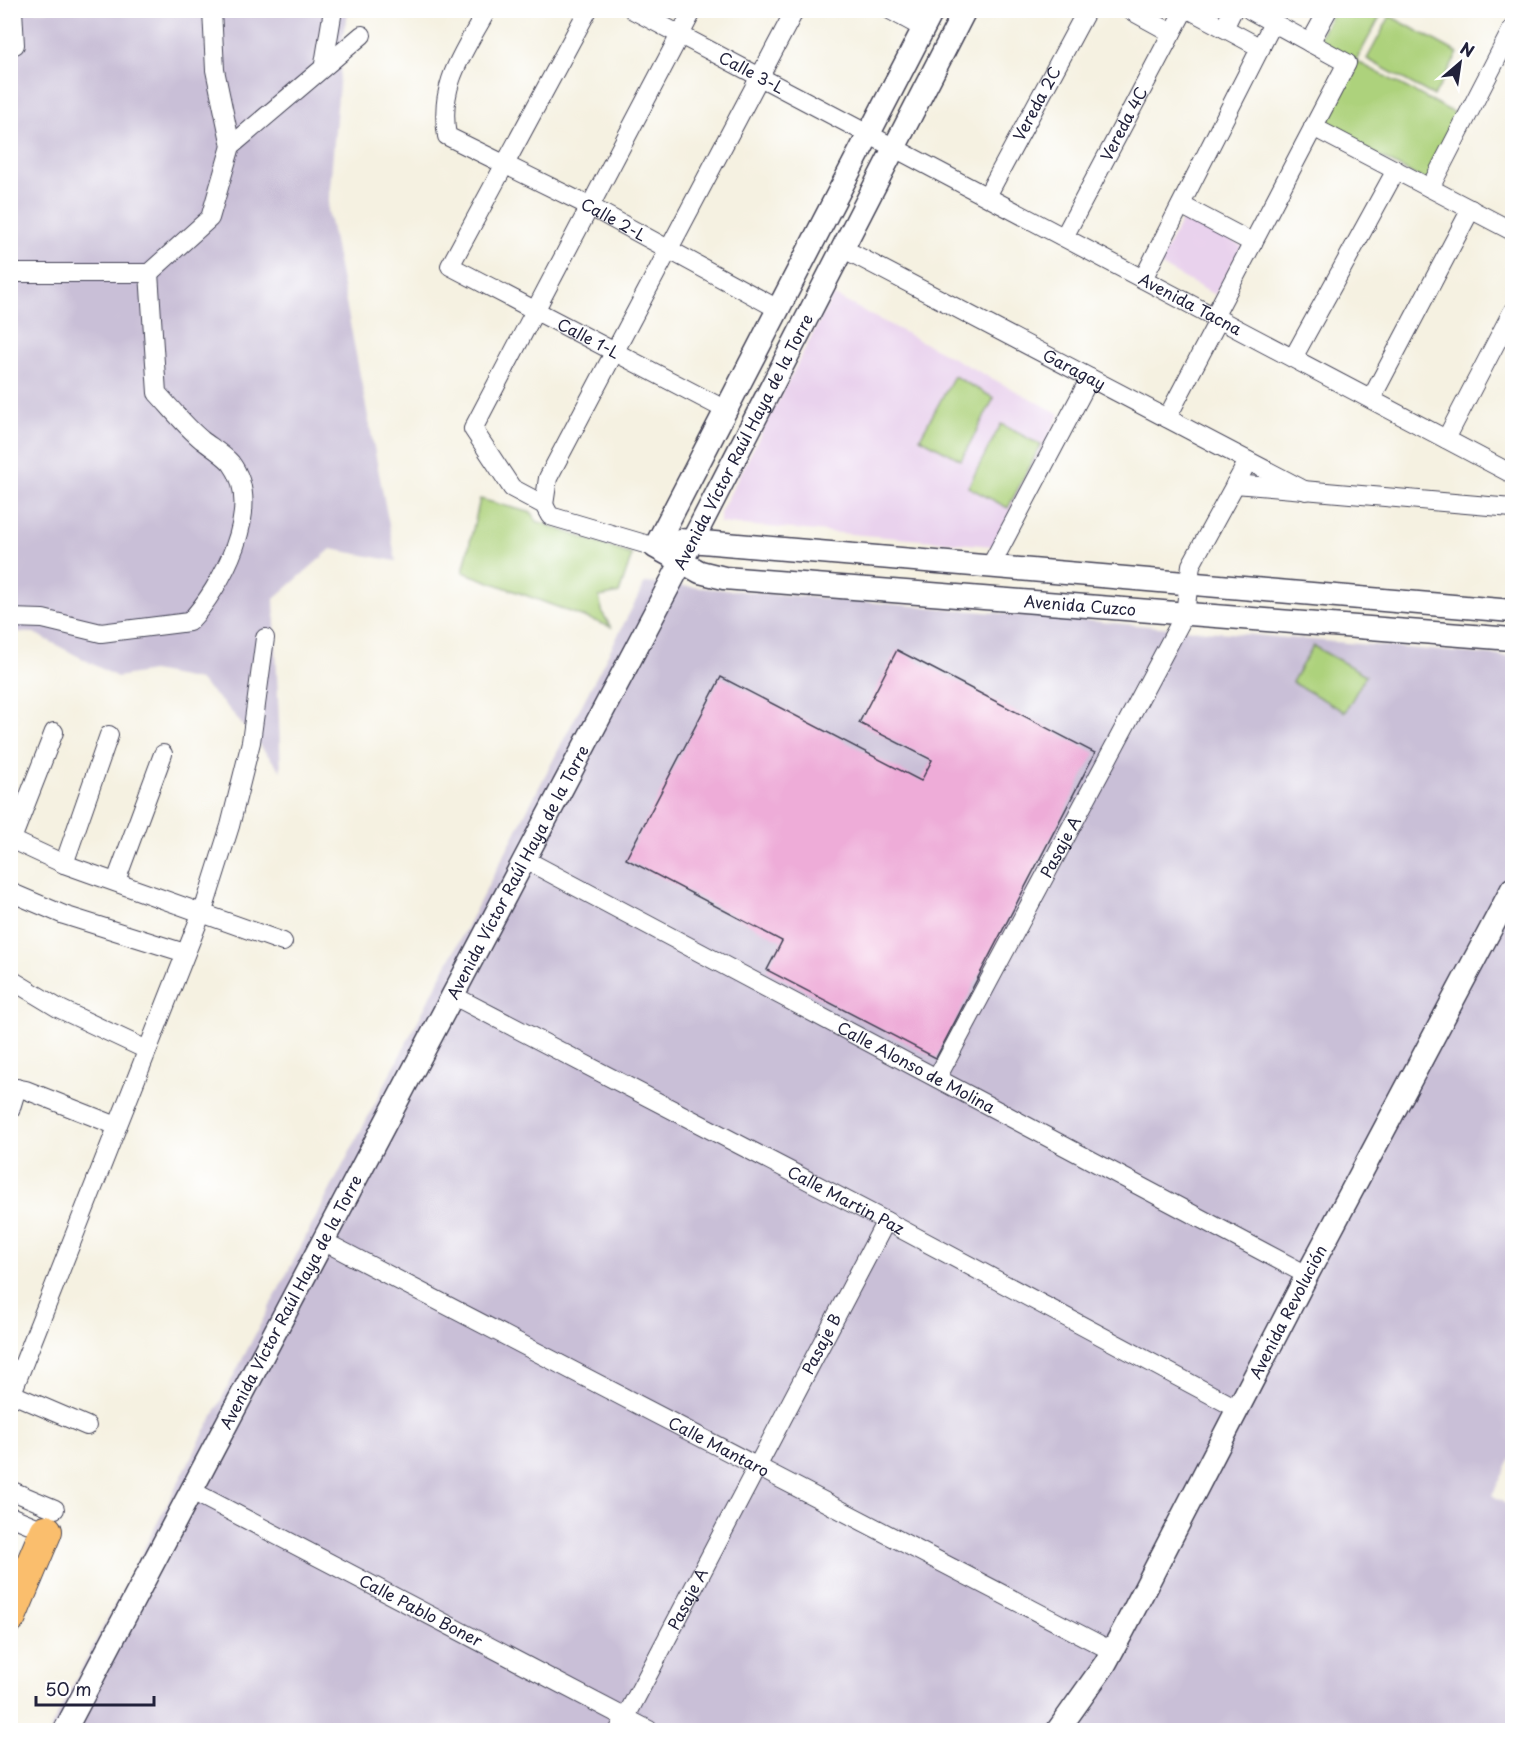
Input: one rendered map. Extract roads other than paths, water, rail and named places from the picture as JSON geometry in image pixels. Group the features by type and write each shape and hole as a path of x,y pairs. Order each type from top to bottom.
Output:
{"highway":[{"path":"16,1614 50,1520"}],"street":[{"path":"10,45 15,45 13,10"},
{"path":"10,273 149,273 210,218 231,146 215,70 212,10"},
{"path":"324,64 333,10"},
{"name":"Calle 2-L","path":"487,10 448,83 443,113 447,136 589,206 778,309"},
{"path":"507,165 588,10"},
{"name":"Calle 3-L","path":"633,10 868,135"},
{"path":"657,542 550,516 544,505 512,488 473,429 693,10"},
{"path":"544,505 548,478 795,10"},
{"path":"890,10 928,19"},
{"name":"Avenida Víctor Raúl Haya de la Torre","path":"65,1731 686,551 965,10"},
{"name":"Vereda 2C","path":"987,196 1087,10"},
{"name":"Vereda 4C","path":"1064,237 1184,10"},
{"path":"1190,10 1261,48"},
{"path":"1224,28 1233,10"},
{"path":"1167,418 1253,243 1347,63 1250,10"},
{"path":"1311,43 1328,10"},
{"path":"1133,11 1172,33"},
{"name":"Avenida Víctor Raúl Haya de la Torre","path":"657,542 928,19"},
{"path":"1143,279 1274,23"},
{"path":"1430,188 1512,29"},
{"path":"231,146 324,64 362,34"},
{"path":"1313,128 1471,209 1511,226"},
{"name":"Avenida Tacna","path":"868,135 1512,474"},
{"name":"Calle 1-L","path":"507,165 450,266 726,410"},
{"path":"1293,358 1396,170"},
{"path":"1180,205 1253,243"},
{"path":"1371,399 1471,209"},
{"name":"Garagay","path":"842,248 1306,491"},
{"path":"10,618 43,619 101,633 189,622 207,602 224,574 241,523 242,497 239,478 230,462 200,438 157,393 149,273"},
{"path":"1446,439 1512,312"},
{"path":"990,567 1090,378"},
{"path":"1185,614 1191,565 1248,461"},
{"path":"1235,484 1512,508"},
{"name":"Avenida Cuzco","path":"657,542 686,551 990,567 1512,612"},
{"name":"Avenida Cuzco","path":"686,551 708,575 724,578 1512,639"},
{"name":"Pasaje A","path":"937,1078 1185,614"},
{"path":"87,1425 11,1395 201,912 230,826 251,742 265,638"},
{"path":"54,732 11,839 64,864 116,880 283,942"},
{"path":"64,864 109,735"},
{"path":"116,880 163,754"},
{"name":"Calle Alonso de Molina","path":"524,859 1307,1275"},
{"name":"Avenida Revolución","path":"1058,1731 1112,1651 1307,1275 1512,889"},
{"path":"10,891 64,915 185,953"},
{"path":"10,979 58,1008 147,1050"},
{"name":"Calle Martin Paz","path":"452,995 886,1221 1238,1409"},
{"path":"10,1111 14,1088 117,1126"},
{"name":"Pasaje B","path":"756,1467 886,1221"},
{"name":"Calle Mantaro","path":"323,1241 1112,1651"},
{"name":"Pasaje A","path":"622,1724 756,1467"},
{"path":"10,1490 50,1520"},
{"name":"Calle Pablo Boner","path":"192,1491 622,1724 649,1731"},
{"path":"10,1516 50,1520"}]}
